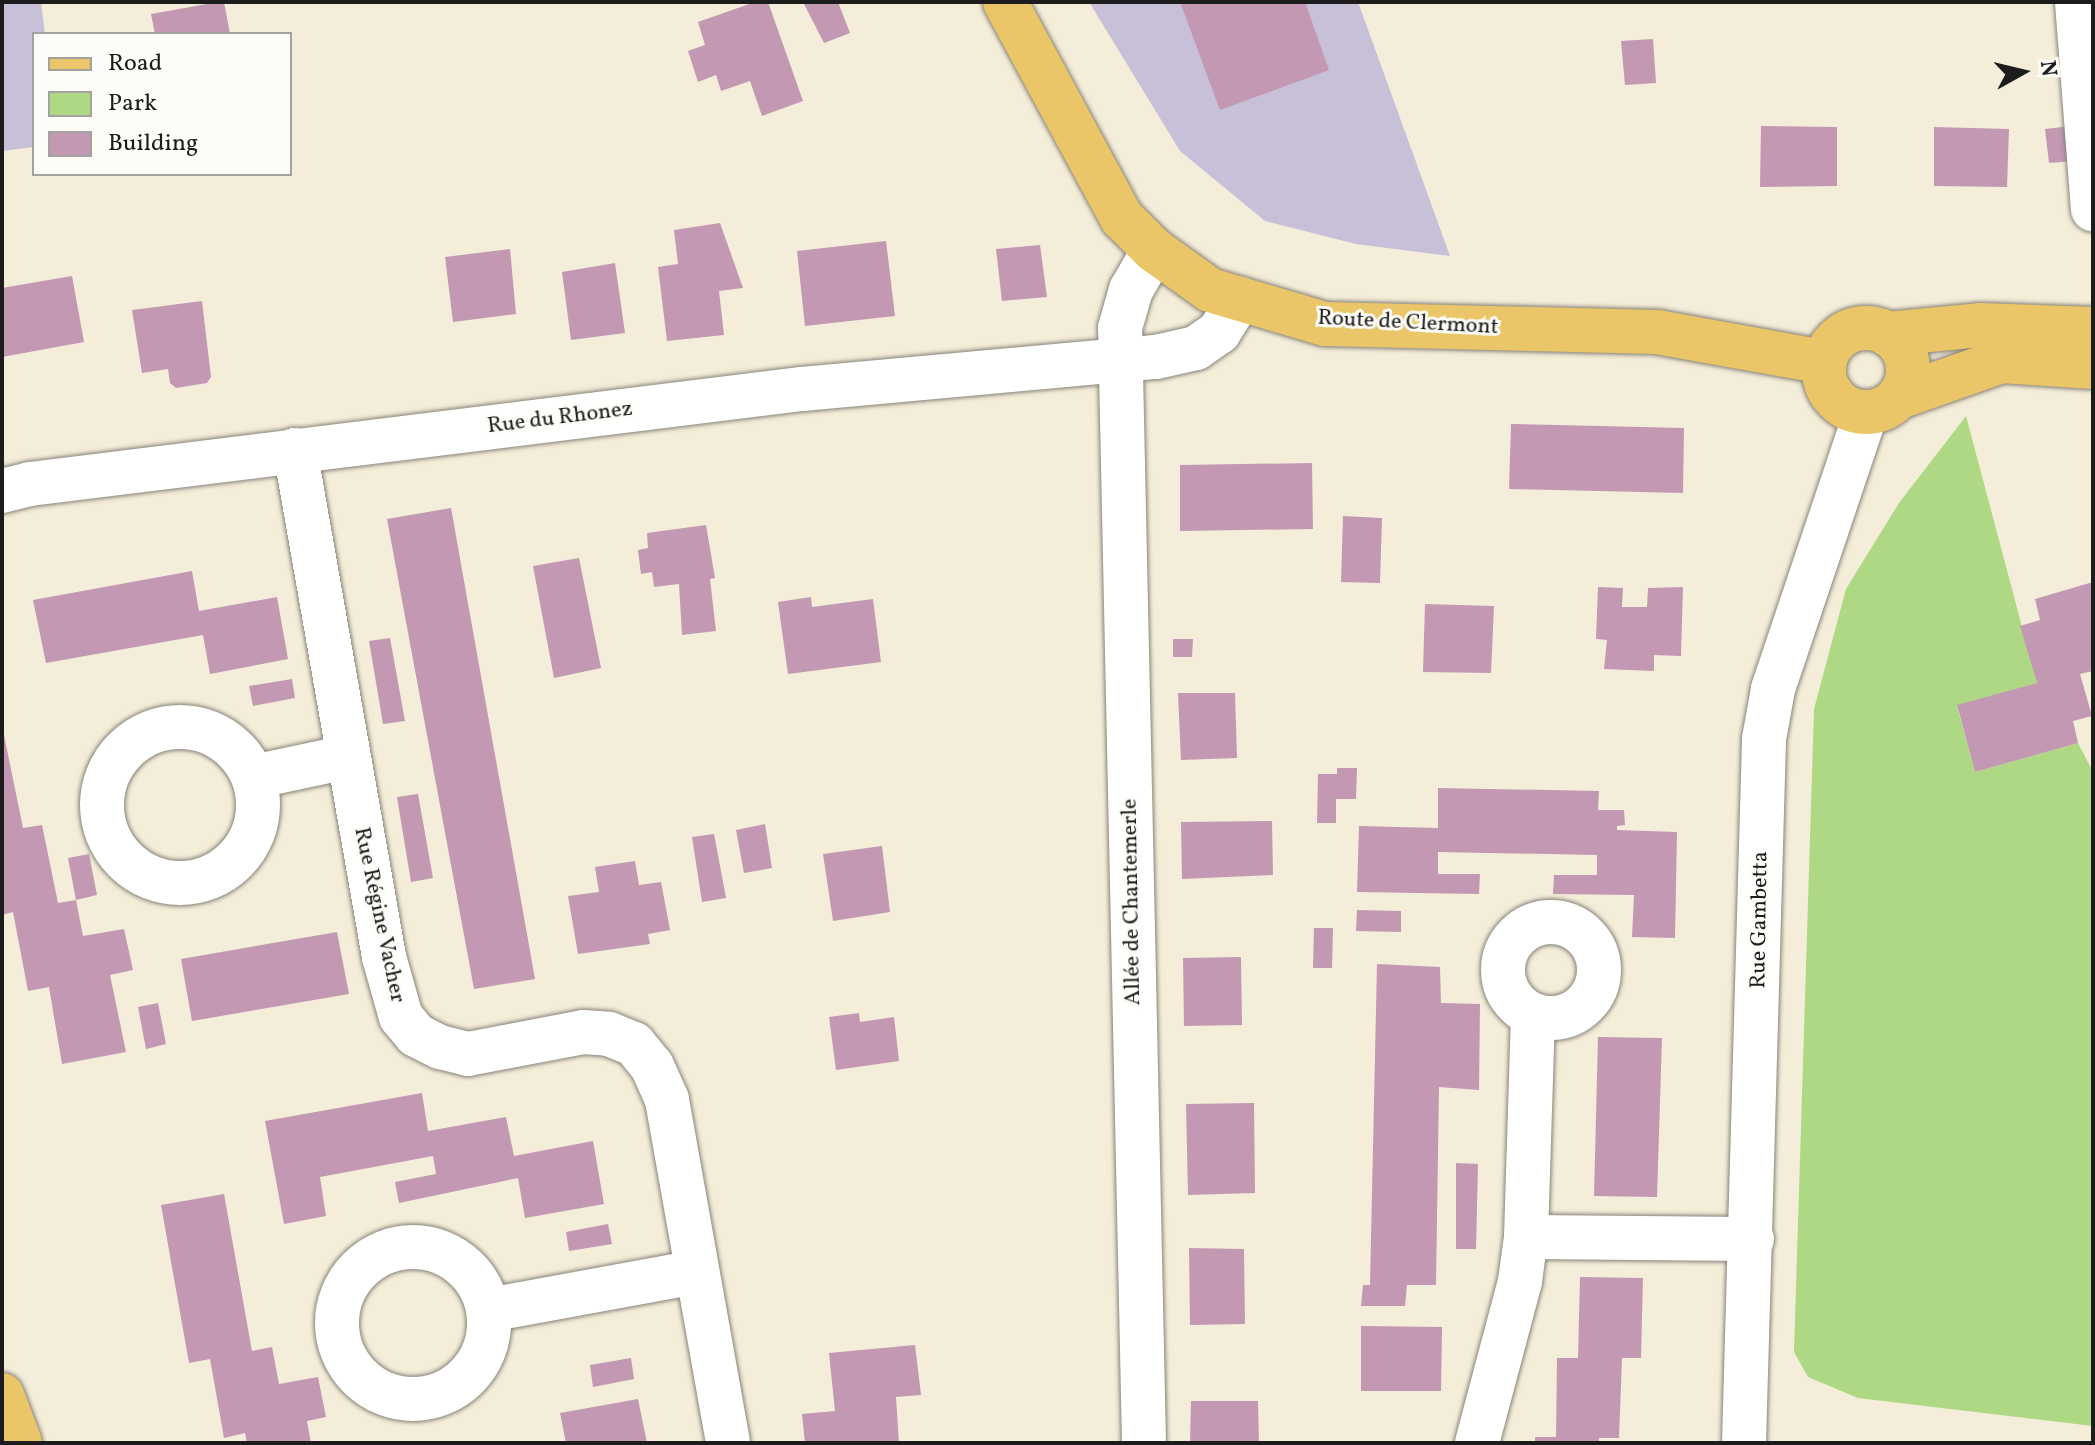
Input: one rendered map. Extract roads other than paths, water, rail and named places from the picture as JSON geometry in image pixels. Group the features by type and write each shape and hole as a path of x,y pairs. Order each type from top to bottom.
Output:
{"main road":[{"name":"Route de Clermont","path":"1005,2 1122,218 1154,250 1210,290 1325,324 1657,332 1824,362"},
{"path":"1888,334 1980,325 2093,329"},
{"path":"1883,405 1909,371 1906,356 1888,334 1875,328 1849,331 1829,349 1824,362 1827,387 1842,406 1883,405 2002,361 2093,367"},
{"path":"2,1395 20,1443"}],"street":[{"path":"2077,2 2093,209"},
{"name":"Allée de Chantemerle","path":"1144,1443 1120,328 1131,290 1154,250"},
{"name":"Rue du Rhonez","path":"2,491 30,484 295,450 802,389 1120,361 1196,348 1219,332 1240,299"},
{"name":"Rue Gambetta","path":"1744,1443 1764,739 1773,689 1883,405"},
{"name":"Rue Régine Vacher","path":"295,450 384,957 401,1017 416,1035 440,1047 468,1054 583,1032 609,1034 634,1044 652,1066 667,1100 728,1443"},
{"path":"253,777 347,757"},
{"path":"1477,1443 1520,1281 1526,1237 1533,1015"},
{"path":"1526,1237 1752,1239"},
{"path":"489,1310 696,1272"}]}
